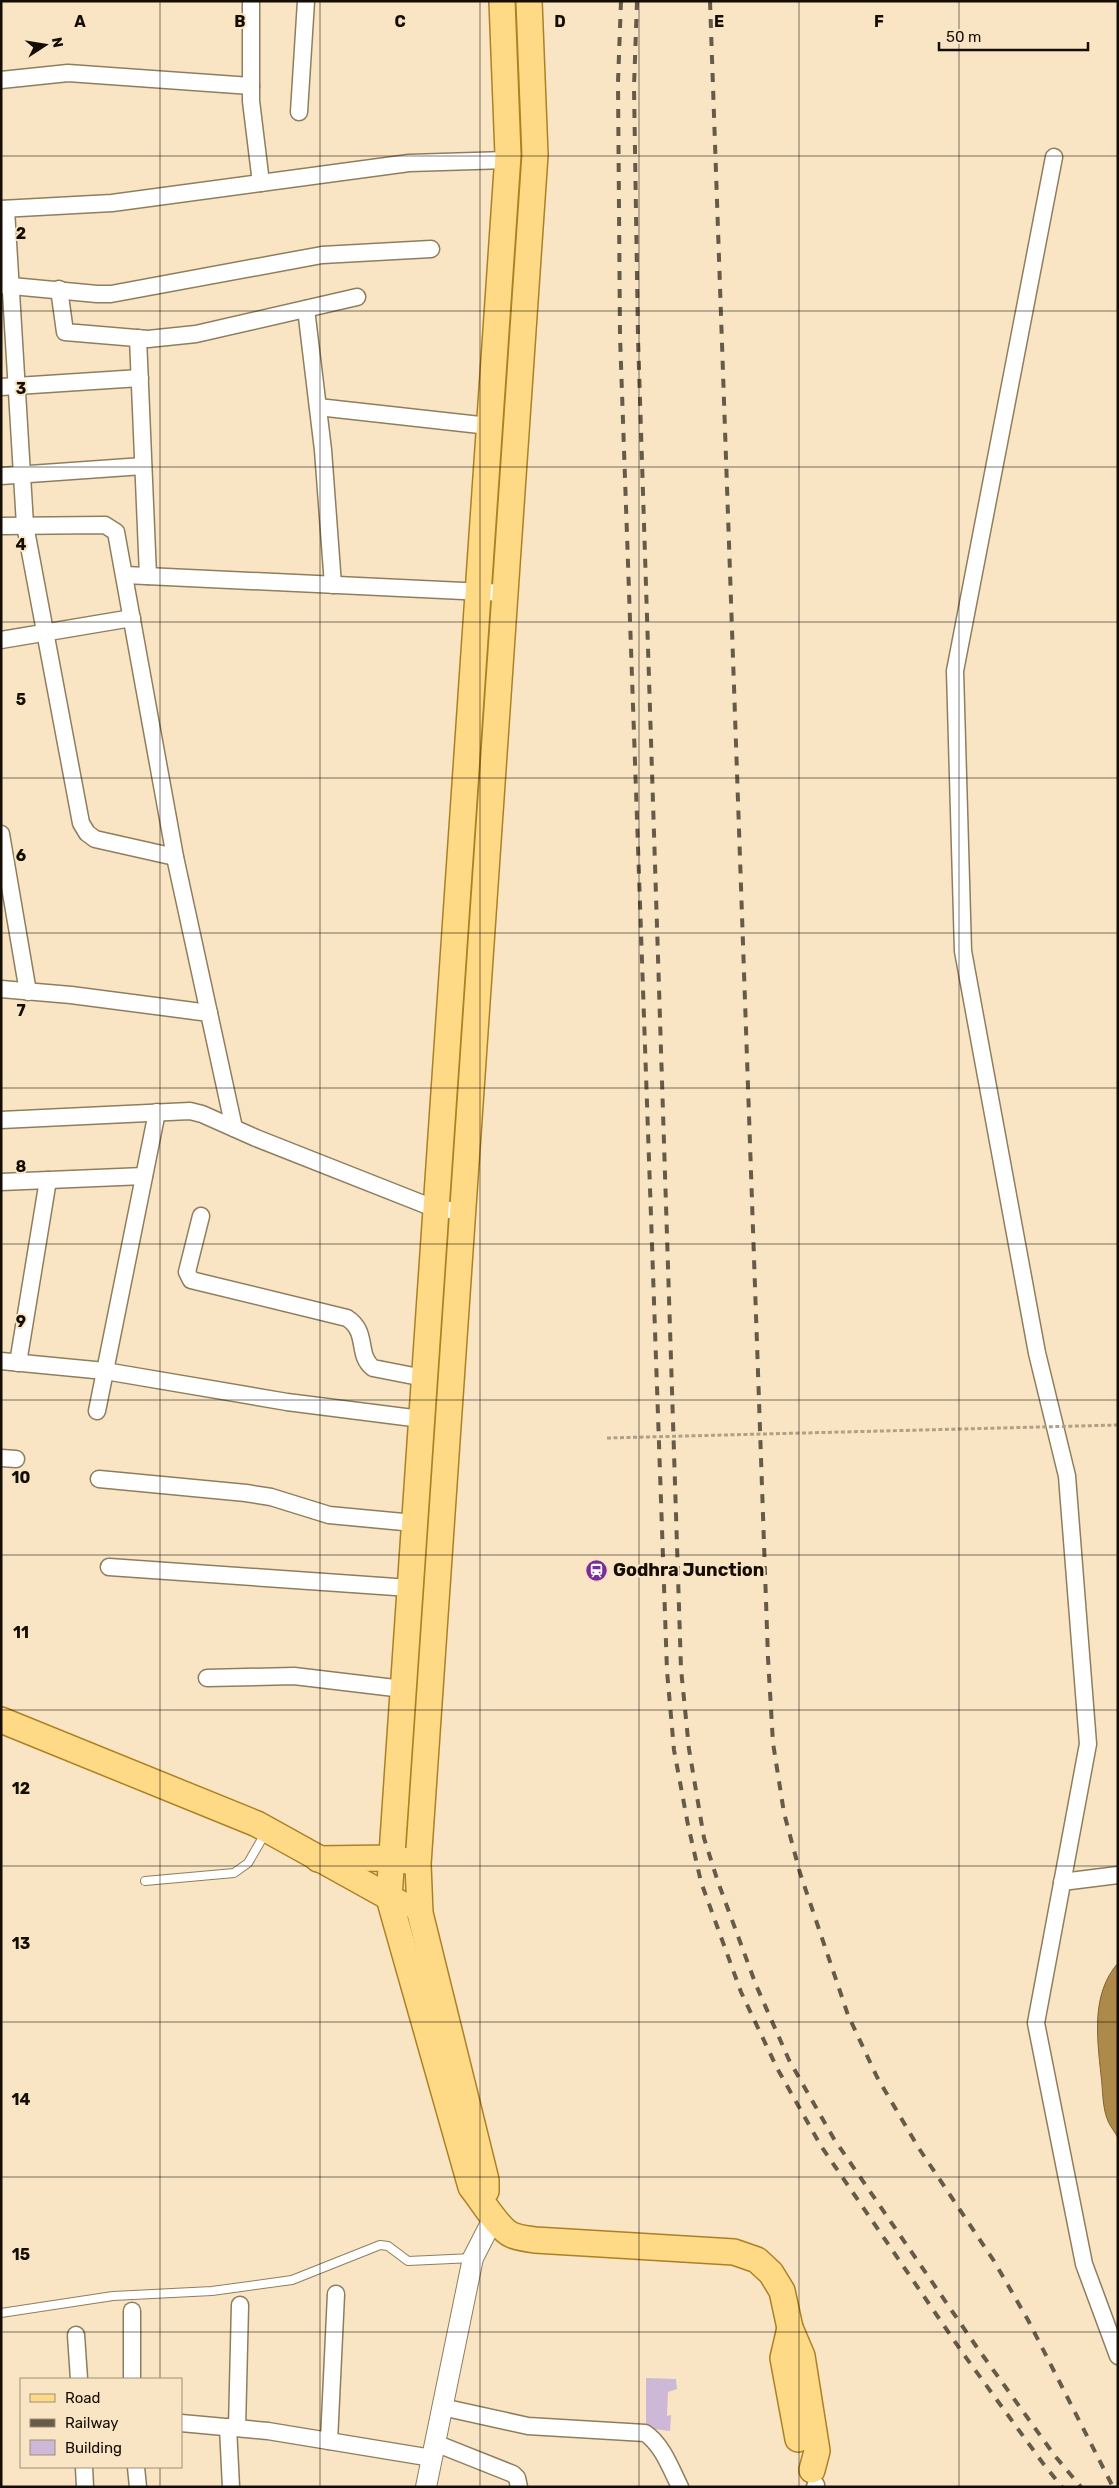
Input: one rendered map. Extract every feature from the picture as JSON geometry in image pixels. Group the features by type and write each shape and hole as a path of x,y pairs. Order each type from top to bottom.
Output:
{"main road":[{"path":"502,1 507,160 389,1898 471,2187 510,2235 535,2240 734,2252 757,2260 771,2274 782,2291 790,2328 802,2356 817,2451 815,2482"},
{"path":"489,2211 486,2180 420,1913 418,1864 535,155 529,1"},
{"path":"1,1720 267,1830 389,1898 420,1913"},
{"path":"318,1859 392,1858 418,1864"}],"street":[{"path":"251,1 251,86 261,183"},
{"path":"299,112 306,1"},
{"path":"1,80 68,73 251,86"},
{"path":"1054,158 955,671 963,951 1037,1354 1068,1486 1088,1744 1036,2023 1084,2264 1118,2356"},
{"path":"175,857 95,839 87,833 81,823 25,525 22,474 8,387 3,209 112,203 409,163 507,160"},
{"path":"5,285 59,289 87,294 111,294 322,255 431,249"},
{"path":"59,289 65,332 138,338 196,334 357,297"},
{"path":"306,309 318,407 333,585"},
{"path":"138,338 148,576"},
{"path":"8,387 140,378"},
{"path":"318,407 489,426"},
{"path":"1,476 143,466"},
{"path":"1,526 105,525 111,527 116,532 175,857 234,1128"},
{"path":"125,575 505,593"},
{"path":"1,640 132,618"},
{"path":"1,834 28,992"},
{"path":"1,989 209,1013"},
{"path":"1,1120 190,1111 202,1114 436,1209 462,1211"},
{"path":"97,1411 157,1112"},
{"path":"1,1182 144,1176"},
{"path":"18,1363 48,1180"},
{"path":"201,1216 187,1272 191,1280 347,1318 355,1323 360,1331 368,1364 381,1370 424,1378"},
{"path":"1,1361 105,1371 287,1402 422,1419"},
{"path":"98,1479 246,1493 271,1497 324,1514 414,1523"},
{"path":"109,1567 410,1588"},
{"path":"207,1678 294,1676 403,1689"},
{"path":"1062,1882 1118,1876"},
{"path":"426,2487 472,2258 489,2211"},
{"path":"329,2441 336,2294"},
{"path":"231,2487 240,2305"},
{"path":"132,2312 132,2378"},
{"path":"76,2336 79,2378"},
{"path":"442,2407 528,2426 645,2433 658,2446 680,2487"},
{"path":"182,2423 233,2427 329,2441 433,2450 513,2474 517,2478 519,2487"},
{"path":"84,2468 85,2487"},
{"path":"136,2468 138,2487"}],"lane":[{"path":"144,1881 234,1873 248,1863 267,1830"},
{"path":"1,2313 112,2296 212,2291 292,2280 380,2245 388,2246 408,2260 472,2258"}],"path":[{"path":"607,1438 1118,1425"}],"shaded area":[{"path":"1118,1963 1118,2138 1106,2116 1103,2098 1099,2061 1098,2016 1103,1988 1109,1975"}],"building":[{"path":"646,2378 676,2379 677,2389 668,2392 667,2416 671,2415 670,2431 646,2428"}],"railway":[{"path":"621,1 618,82 620,336 667,1671 674,1750 701,1882 741,1992 777,2068 821,2146 962,2352 1062,2487"},
{"path":"637,1 634,87 638,338 681,1669 689,1749 704,1838 756,1985 789,2060 834,2139 976,2346 1055,2456 1081,2487"},
{"path":"710,1 768,1658 773,1743 784,1813 800,1873 848,2015 877,2077 918,2147 994,2261 1028,2320 1113,2487"}],"place":[{"name":"Godhra Junction","path":"597,1570"}]}
